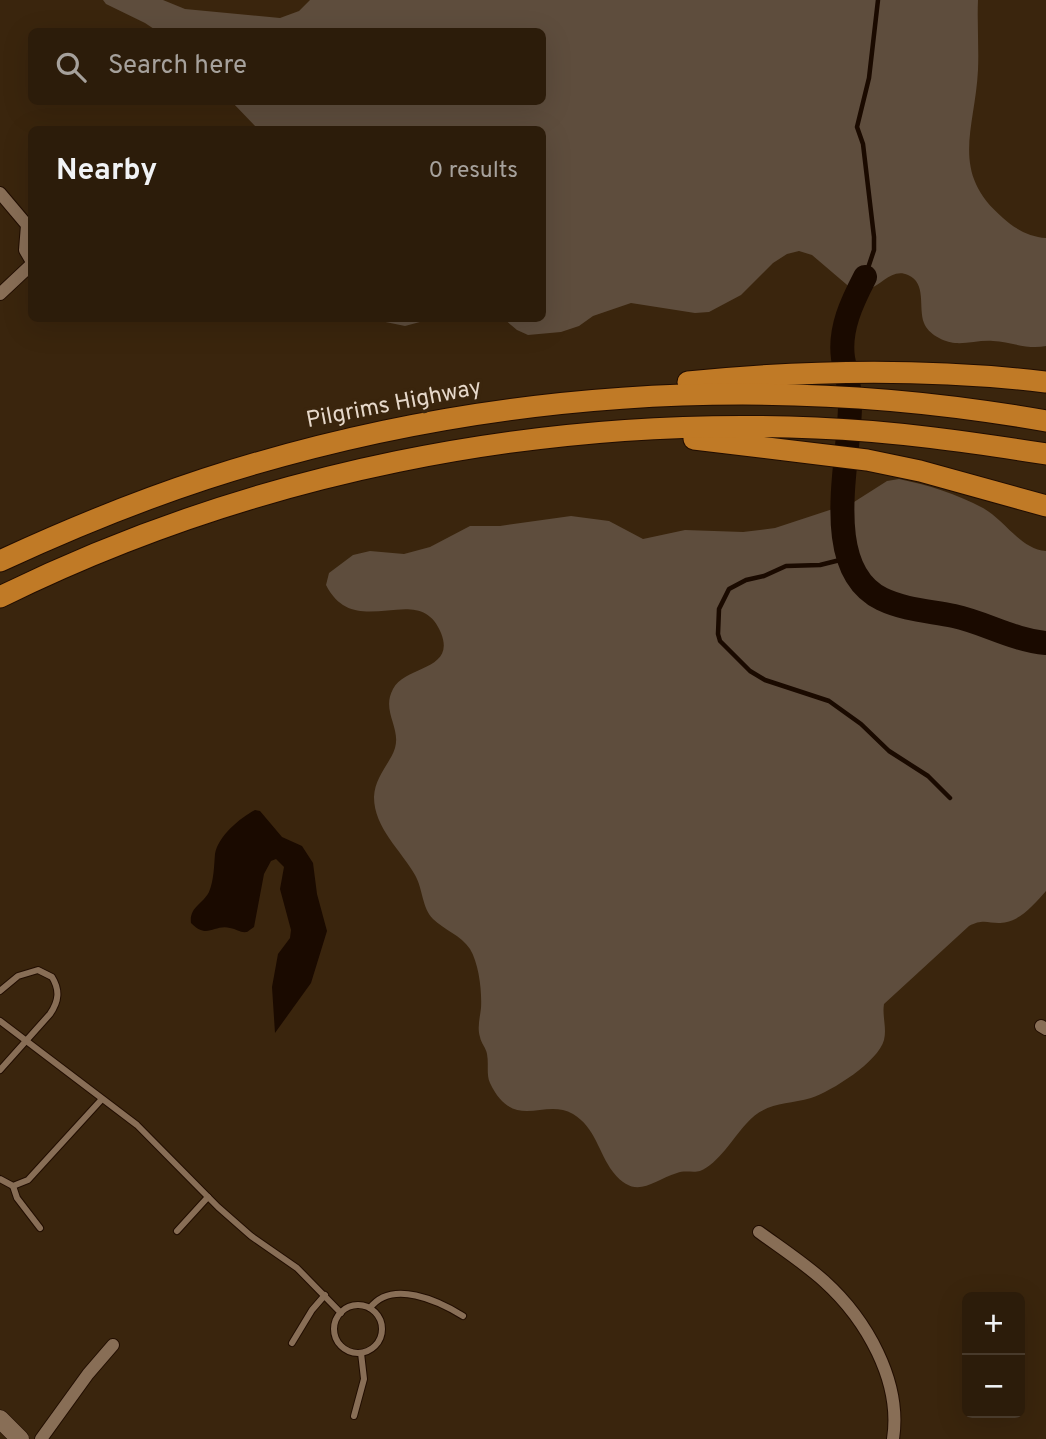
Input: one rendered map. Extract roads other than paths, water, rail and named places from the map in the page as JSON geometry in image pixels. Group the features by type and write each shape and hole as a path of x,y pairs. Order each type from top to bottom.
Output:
{"highway":[{"path":"818,385 886,373 1046,382"},
{"path":"818,385 885,400 1046,421"},
{"name":"Pilgrims Highway","path":"0,561 124,508 251,465 371,433 516,409 651,396 818,385"},
{"path":"0,597 138,537 253,498 394,462 503,443 659,428 817,428 884,432 1046,454"},
{"path":"538,439 611,436 674,438 816,452 883,463 1046,506"}],"street":[{"path":"0,193 28,224"},
{"path":"28,231 25,250 28,256"},
{"path":"0,294 28,267"},
{"path":"759,1232 820,1277 842,1299 862,1326 884,1367 891,1388 895,1417 893,1439"},
{"path":"41,1439 88,1374 113,1345"},
{"path":"0,1419 20,1439"}],"lane":[{"path":"0,991 18,976 38,970 48,973 58,988 56,1004 0,1070"},
{"path":"0,1021 145,1132 208,1197 251,1236 297,1268 341,1313"},
{"path":"13,1186 32,1176 102,1099"},
{"path":"0,1179 13,1186 17,1198 40,1228"},
{"path":"177,1231 208,1197"},
{"path":"292,1343 312,1310 325,1295"},
{"path":"370,1308 381,1298 408,1295 431,1300 463,1317"},
{"path":"354,1306 370,1308 380,1318 382,1332 373,1346 361,1353 347,1352 336,1340 335,1326 341,1313 354,1306"},
{"path":"354,1416 364,1379 361,1353"}],"waterway":[{"path":"865,277 874,250 874,237 863,144 857,127 869,78 878,0"},
{"path":"865,277 848,316 842,347 850,399 842,511 844,538 850,563 863,584 891,603 966,619 1022,638 1046,643"},
{"path":"848,558 820,565 786,566 729,589 719,609 720,641 750,671 765,680 829,701 861,724 889,751 928,776 950,798"}]}
